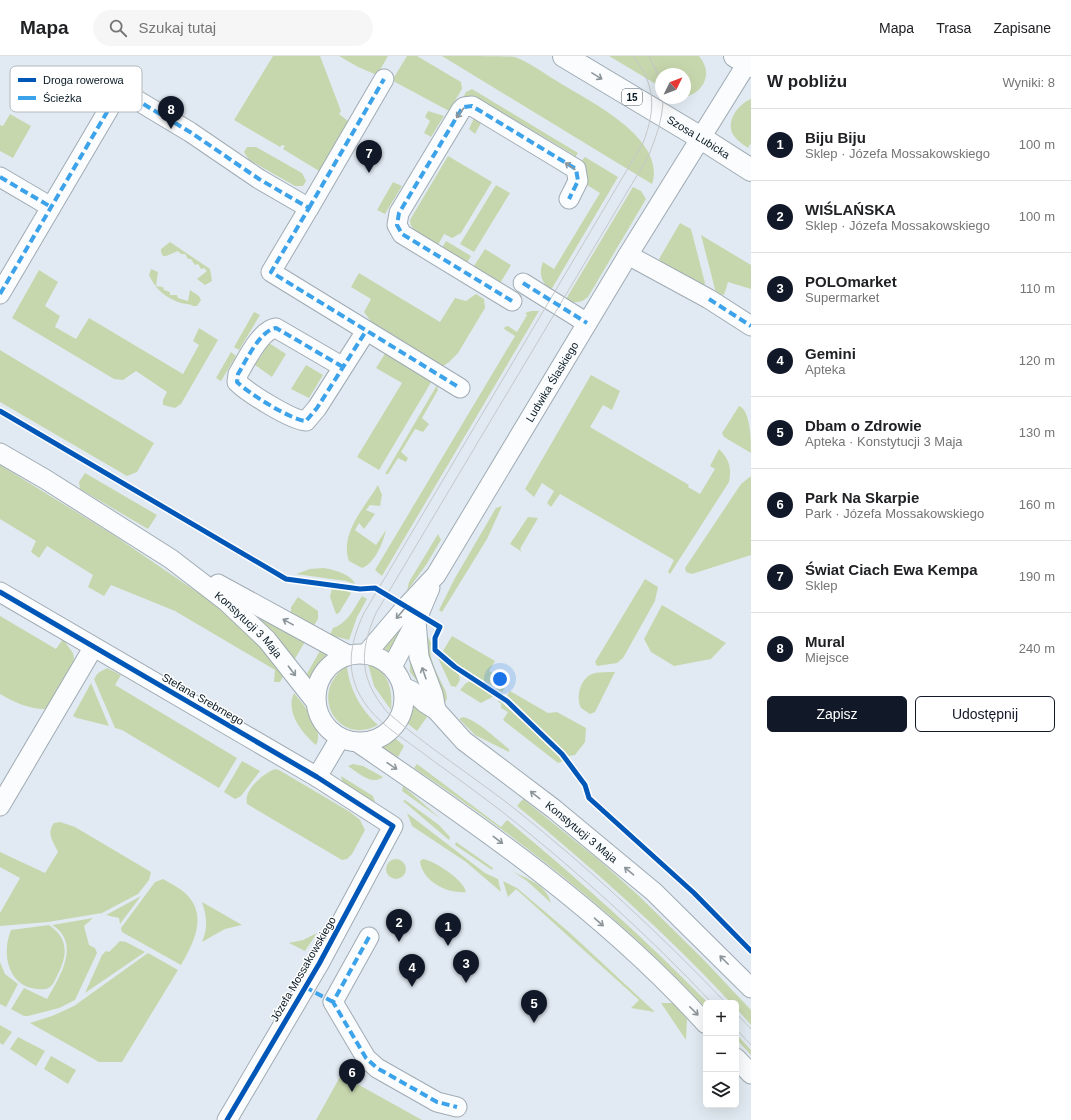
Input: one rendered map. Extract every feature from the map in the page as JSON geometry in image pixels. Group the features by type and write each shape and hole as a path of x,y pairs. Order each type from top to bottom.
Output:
{"main road":[{"name":"Szosa Lubicka","path":"564,56 701,138 751,170"}],"street":[{"name":"Ludwika Ślaskiego","path":"366,654 406,607 436,575 628,255 724,100 746,61"},
{"path":"384,79 271,272 460,388"},
{"path":"142,103 190,132 259,179 309,208"},
{"path":"512,301 406,238 399,230 397,221 399,213 447,136 461,110 467,106 472,106 576,169 578,181 569,199"},
{"path":"0,294 51,207 102,112"},
{"path":"0,177 51,207"},
{"path":"628,255 709,299 751,326"},
{"path":"522,283 587,323"},
{"path":"709,299 751,309"},
{"path":"343,367 276,328 271,328 262,335 238,374 237,382 248,391 285,413 300,420 306,421 317,408 366,331"},
{"name":"Konstytucji 3 Maja","path":"0,453 45,479 171,560 227,602 267,640 315,701"},
{"name":"Konstytucji 3 Maja","path":"171,560 346,654"},
{"path":"392,667 416,621 436,575"},
{"name":"Stefana Srebrnego","path":"0,592 94,648 317,776 393,826"},
{"path":"416,621 419,657 433,694 436,710"},
{"path":"0,806 94,648"},
{"path":"360,744 382,737 393,728 401,715 404,701 403,687 392,667 385,661 366,654 346,654 330,664 321,675 316,688 315,701 318,714 324,724 340,738 360,744 456,810 535,868 639,958 703,1021"},
{"name":"Konstytucji 3 Maja","path":"403,687 412,691 425,703 436,710 464,741 554,810 654,892 751,988"},
{"path":"317,776 340,738"},
{"name":"Józefa Mossakowskiego","path":"227,1120 305,987 393,826"},
{"path":"333,1002 369,937"},
{"path":"305,987 333,1002 366,1058 377,1068 437,1102 457,1107"},
{"path":"739,1061 751,1074"}],"green space":[{"path":"273,56 320,56 341,111 339,114 348,121 319,171 283,149 285,146 282,145 280,147 234,120"},
{"path":"339,56 388,56 377,75 358,67"},
{"path":"407,56 417,56 461,82 462,89 449,111 395,82 393,79"},
{"path":"442,56 515,57 590,100 607,111 638,137 648,152 654,168 652,184"},
{"path":"609,56 699,56 706,68 705,81 698,91 691,94 691,68 655,68 655,83"},
{"path":"472,89 578,153 572,162 574,155 478,98 470,96 460,103 466,92"},
{"path":"751,99 751,143 748,148 733,135 731,124 739,107"},
{"path":"428,111 444,116 431,137 424,133 430,121 425,117"},
{"path":"10,114 31,126 13,158 0,151 0,125 3,126"},
{"path":"474,118 481,123 475,134 469,129"},
{"path":"247,147 256,147 302,173 306,181 303,186 295,186 249,160 244,152"},
{"path":"448,156 492,182 461,233 452,238 444,234 438,245 416,232 411,225 410,220"},
{"path":"585,157 618,177 551,290 542,278 541,270 543,262 554,269 600,193 582,182 578,165"},
{"path":"393,182 402,186 385,214 377,210"},
{"path":"496,185 510,193 474,252 460,244"},
{"path":"633,187 641,191 646,199 588,297 583,301 577,302 572,302 566,299"},
{"path":"680,223 691,229 705,283 704,287 664,265 659,259"},
{"path":"701,235 751,265 751,289 728,282 724,295 716,293"},
{"path":"446,241 471,256 465,266 440,251"},
{"path":"170,242 210,269 212,281 205,285 197,279 207,271 204,268 201,269 198,264 195,265 185,254 181,254 178,251 163,256 161,249"},
{"path":"485,249 511,265 499,285 472,269"},
{"path":"151,269 158,272 156,286 163,287 164,290 170,292 170,295 177,295 178,298 188,301 190,290 199,296 201,300 197,306 183,304 166,296 154,285 151,280 149,275"},
{"path":"39,270 58,282 45,306 60,316 55,327 76,339 89,318 183,374 199,345 193,341 199,328 218,340 181,404 175,408 163,405 163,400 167,392 136,371 123,380 114,379 12,318"},
{"path":"359,273 440,322 455,298 466,301 476,294 484,299 485,308 458,353 439,369 381,335 364,312 371,299 351,287"},
{"path":"539,311 382,576 375,570 515,336 504,329 505,327 508,326 517,332 527,315 525,313"},
{"path":"254,312 260,315 239,350 234,347"},
{"path":"269,343 286,354 272,377 255,365"},
{"path":"0,350 154,443 137,472 127,476 0,402"},
{"path":"231,352 236,356 221,381 216,378"},
{"path":"386,352 433,379 379,470 357,457 402,383 376,368"},
{"path":"306,365 323,375 309,398 291,389"},
{"path":"591,375 620,391 612,410 603,405 590,427 689,485 688,487 700,494 715,469 710,466 719,449 729,464 729,482 670,574 668,572 674,560 560,494 551,507 547,503 554,491 542,483 534,497 525,489"},
{"path":"437,385 438,390 422,418 429,424 423,432 415,429 401,452 408,458 406,462 398,458 388,474 385,474"},
{"path":"739,406 746,413 750,427 751,453 724,437 722,433"},
{"path":"0,465 112,534 235,618 253,635 284,675 280,682 274,682 275,670 175,611 111,585 104,596 88,587 93,575 47,546 39,558 31,552 36,541 0,519"},
{"path":"85,473 157,515 148,529 80,489 79,482"},
{"path":"751,476 751,555 692,574 686,572 685,568 741,484"},
{"path":"378,485 382,495 380,506 370,505 366,510 375,514 364,529 359,523 355,530 376,545 386,530 381,546 375,557 371,562 362,568 349,561 347,541 355,521"},
{"path":"502,506 487,539 442,612 439,610 455,578 496,508"},
{"path":"528,517 538,518 520,549 522,552 510,544"},
{"path":"438,534 441,540 426,565 407,591 409,582"},
{"path":"324,568 346,575 355,584 346,581 296,574 310,569"},
{"path":"645,579 658,587 655,601 623,658 617,663 597,666 595,662"},
{"path":"332,588 346,590 351,593 339,613 336,614 330,597"},
{"path":"362,596 367,599 357,617 349,640 330,635 333,628 343,623 347,619"},
{"path":"298,597 318,611 318,619 313,627 291,613 291,607"},
{"path":"662,605 726,643 711,659 674,666 651,652 644,639"},
{"path":"247,607 306,640 293,662"},
{"path":"0,616 56,649 63,639 73,653 73,663 45,709 33,708 21,704 0,694"},
{"path":"402,620 407,623 393,654 381,647"},
{"path":"427,635 431,643 430,649 432,662 446,692 447,698 445,703 439,693 425,643"},
{"path":"452,636 495,661 489,671 509,682 502,692 457,664 443,651"},
{"path":"321,649 327,654 315,668 309,683 305,677"},
{"path":"438,658 459,675 460,680 456,687 451,686"},
{"path":"410,662 414,663 426,693 410,672"},
{"path":"368,664 381,671 388,682 391,695 391,710 374,686"},
{"path":"347,666 350,682 361,706 378,725 364,730 351,729 340,723 332,714 329,702 329,690 335,677"},
{"path":"107,668 121,675 115,685 237,758 219,788 122,730 115,728 94,679 98,673"},
{"path":"615,672 595,712 590,714 581,708 579,703 579,692 580,687 586,678 595,673"},
{"path":"471,681 494,696 481,703 460,690 466,683"},
{"path":"91,683 109,726 73,716"},
{"path":"510,691 548,713 557,712 586,728 585,742 575,755 569,756 507,695"},
{"path":"294,693 308,711 316,725 318,739 316,745 305,734 296,722 293,715 292,700"},
{"path":"499,700 560,756 563,761 558,763 503,720 508,712 501,708 501,703 498,702"},
{"path":"414,702 427,717 417,731 407,723"},
{"path":"463,717 475,722 487,731 509,749 509,752 475,735 459,719"},
{"path":"395,738 404,746 398,757 379,746"},
{"path":"242,761 260,771 241,796 235,799 224,792"},
{"path":"353,764 363,766 383,777 374,780 365,778 348,766"},
{"path":"417,764 501,827 507,820 610,909 659,955 705,1000 703,1000 703,1005 673,974 603,910 567,880 492,822 414,768"},
{"path":"275,769 350,812 360,820 365,830 352,854 347,859 342,860 247,804 248,793 255,783 265,774"},
{"path":"341,776 373,796 376,806 343,784"},
{"path":"403,786 441,819 402,791"},
{"path":"523,799 600,861 638,895 703,959 751,1010 751,1025 739,1011 739,1000 728,1000 654,926 573,853 517,806"},
{"path":"405,800 439,825 450,837 449,840 403,801"},
{"path":"407,813 485,873 498,879 501,892 466,862 412,826"},
{"path":"60,822 75,827 151,872 149,880 138,894 102,913 48,922 0,926 0,913 20,878 0,867 0,852 45,873 58,852 50,834 54,823"},
{"path":"456,842 493,868 492,870 455,845"},
{"path":"396,859 403,862 406,869 403,876 396,879 389,876 386,869 389,862"},
{"path":"423,859 434,863 455,877 464,887 466,892 451,891 430,880 425,875 422,868 420,861"},
{"path":"512,871 541,887 549,897 551,903 527,881"},
{"path":"163,879 184,892 192,901 196,909 197,928 194,938 181,965 122,932 121,928 155,882"},
{"path":"503,881 517,888 570,933 655,1012 631,1008 639,1000 516,889 508,897"},
{"path":"141,896 120,924 119,918 106,915"},
{"path":"202,902 242,925 225,929 202,942 206,922"},
{"path":"93,918 84,926 89,945 95,948 97,953 75,1000 59,1008 28,1016 24,1016 11,1009 24,988 47,999 62,971 67,951 66,941 61,932 52,925"},
{"path":"49,925 61,936 65,949 63,962 60,969 51,986 45,989 23,985 16,979 11,971 8,961 8,940 11,930"},
{"path":"317,933 305,951 289,943 303,940"},
{"path":"120,941 126,942 145,952 85,993 102,955 106,951 109,952"},
{"path":"148,953 178,970 122,1062 99,1062 30,1023 52,1016 74,1006"},
{"path":"0,962 5,974 18,984 6,1007 0,1004"},
{"path":"661,1003 673,1003 687,1019 686,1040"},
{"path":"0,1025 12,1032 3,1045 0,1043"},
{"path":"18,1037 45,1051 36,1066 10,1049"},
{"path":"739,1037 751,1050 751,1055 739,1042"},
{"path":"51,1056 76,1070 68,1084 44,1069"},
{"path":"341,1075 422,1120 316,1120"}],"tram line":[{"path":"633,56 646,77 652,98 650,119 643,143 364,613 355,635 351,658 354,680 358,691 370,710 383,723 500,810 556,855 636,927 709,1000"},
{"path":"649,56 655,68"},
{"path":"663,104 660,121 648,157 376,613 370,627 367,640 365,664 371,688 387,712 402,725 515,809 570,855 650,927 723,1000"},
{"path":"739,1016 751,1029"},
{"path":"739,1032 751,1045"}],"marked path":[{"path":"309,208 384,79"},
{"path":"142,103 190,132 259,179 309,208 271,272 460,388"},
{"path":"512,301 402,234 397,225 399,213 461,110 464,107 472,106 576,169 578,181 569,199"},
{"path":"0,294 107,112"},
{"path":"0,177 51,207"},
{"path":"523,283 587,323"},
{"path":"709,299 751,326"},
{"path":"343,367 276,328 264,334 259,340 238,374 237,382 250,393 280,411 306,421 317,408 366,331"},
{"path":"369,937 333,1002 366,1058 377,1068 437,1102 457,1107"},
{"path":"305,987 333,1002"}],"cycle path":[{"path":"0,411 286,579 360,589 375,588 440,627 435,638 435,650 455,667 507,701 562,754 585,785 589,798 694,893 751,951"},
{"path":"0,592 317,777 393,826 319,964 227,1120"}],"place":[{"name":"Mural","path":"171,129"},
{"name":"Świat Ciach Ewa Kempa","path":"369,173"},
{"name":"WIŚLAŃSKA","path":"399,942"},
{"name":"Biju Biju","path":"448,946"},
{"name":"POLOmarket","path":"466,983"},
{"name":"Gemini","path":"412,987"},
{"name":"Dbam o Zdrowie","path":"534,1023"},
{"name":"Park Na Skarpie","path":"352,1092"}]}
